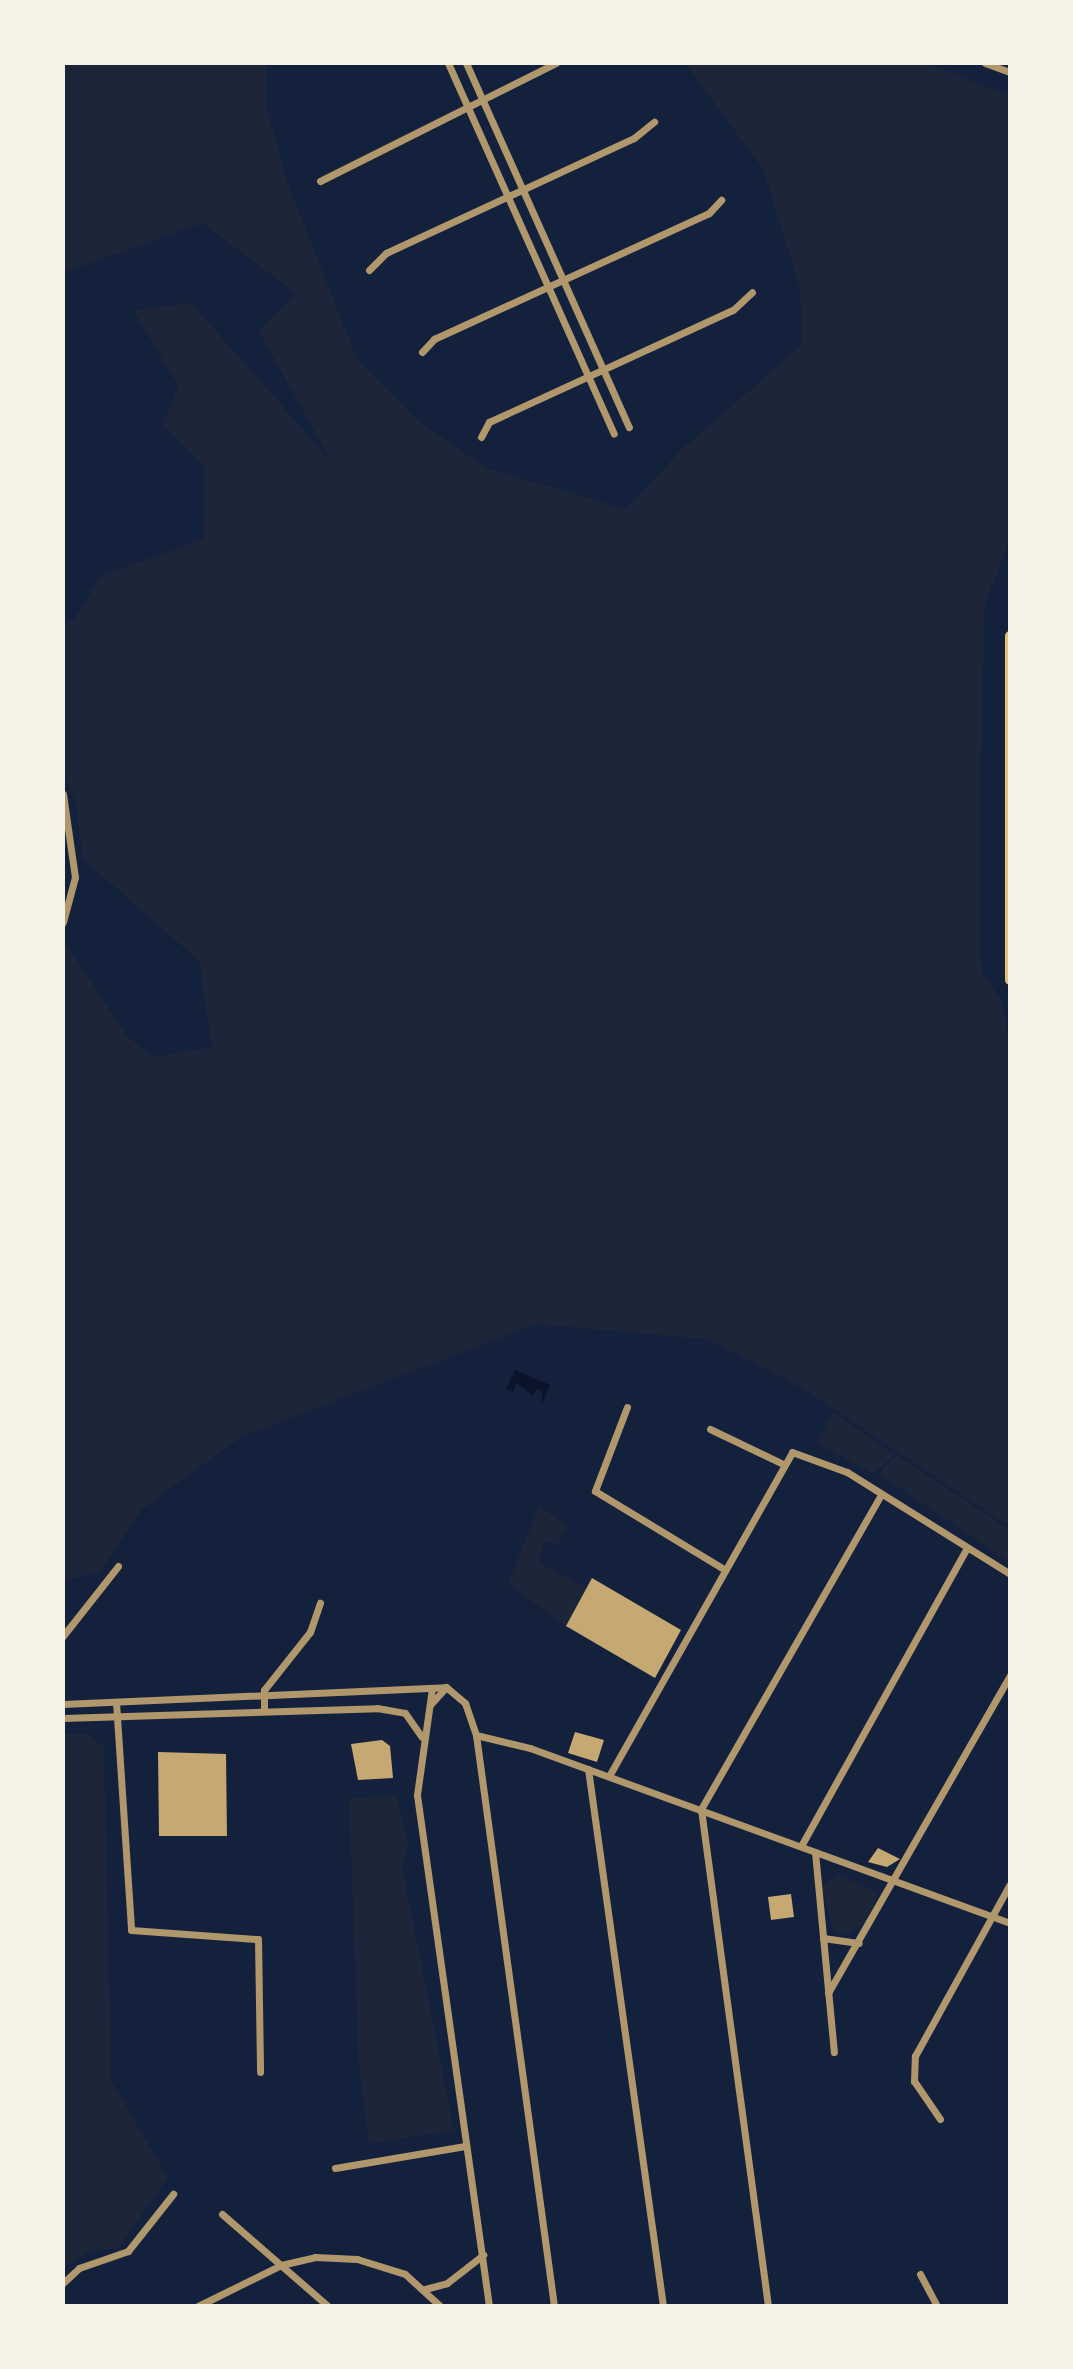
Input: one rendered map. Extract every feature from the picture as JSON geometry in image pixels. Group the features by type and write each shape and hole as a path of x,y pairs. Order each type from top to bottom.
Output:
{"main road":[{"path":"1010,636 1010,980"}],"street":[{"path":"448,63 586,377 614,434"},
{"path":"466,63 629,427"},
{"path":"320,181 556,63"},
{"path":"985,63 1010,72"},
{"path":"369,270 386,253 508,199 653,122"},
{"path":"422,352 434,339 709,213 721,200"},
{"path":"481,437 489,422 733,310 752,292"},
{"path":"63,794 75,877 63,922"},
{"path":"627,1406 594,1480 600,1496 724,1569"},
{"path":"710,1429 781,1463"},
{"path":"609,1776 781,1463 799,1451 881,1495 966,1550 1010,1574"},
{"path":"768,2306 701,1809 881,1495"},
{"path":"802,1846 966,1550"},
{"path":"63,1636 118,1566"},
{"path":"264,1710 263,1696 310,1632 320,1604"},
{"path":"828,1993 896,1881 1010,1675"},
{"path":"429,1706 446,1687"},
{"path":"63,1704 446,1687 465,1703 476,1735 554,2306"},
{"path":"432,1688 422,1737 421,1839 489,2306"},
{"path":"116,1702 131,1930 258,1938 260,2072"},
{"path":"63,1718 264,1710 394,1709 412,1720 422,1737"},
{"path":"476,1735 609,1776 1010,1923"},
{"path":"589,1769 663,2306"},
{"path":"815,1853 834,2052"},
{"path":"940,2119 912,2068 1010,1884"},
{"path":"823,1938 859,1943"},
{"path":"335,2168 465,2146"},
{"path":"63,2283 79,2268 128,2251 173,2194"},
{"path":"222,2214 328,2306"},
{"path":"425,2289 447,2283 483,2255"},
{"path":"200,2306 281,2265 315,2257 357,2259 405,2274 425,2289 440,2306"},
{"path":"920,2274 937,2306"}],"shaded area":[{"path":"63,63 266,63 266,105 287,182 357,359 418,421 486,468 626,509 683,448 802,345 800,287 763,169 685,63 927,63 1010,96 1010,541 985,603 980,787 981,971 1001,1000 1010,1043 1010,1527 804,1389 706,1339 536,1324 241,1437 142,1509 101,1571 63,1581 63,939 127,1036 153,1057 212,1047 199,961 83,859 76,805 63,769 63,625 74,619 101,576 203,539 204,465 162,424 179,387 133,310 191,303 332,462 258,330 297,294 202,223 63,273"},
{"path":"515,1370 550,1385 542,1404 542,1391 536,1389 533,1396 517,1383 513,1392 506,1389"},
{"path":"833,1412 894,1455 874,1474 817,1443"},
{"path":"897,1455 1010,1530 1010,1562 878,1474"},
{"path":"539,1506 568,1526 557,1545 545,1541 538,1562 587,1588 566,1626 508,1584"},
{"path":"63,1734 86,1734 104,1746 111,2080 168,2178 117,2249 93,2249 63,2267"},
{"path":"396,1795 408,1846 402,1867 454,2130 369,2144 359,2067 349,1798"},
{"path":"839,1875 878,1893 867,1922 848,1934 834,1931 821,1886"}],"building":[{"path":"592,1578 681,1630 655,1678 566,1626"},
{"path":"575,1732 604,1740 597,1762 568,1753"},
{"path":"382,1740 390,1746 393,1778 358,1780 351,1744"},
{"path":"158,1752 226,1754 227,1836 159,1836"},
{"path":"878,1848 900,1859 887,1867 868,1862"},
{"path":"791,1894 794,1917 771,1920 768,1897"}]}
